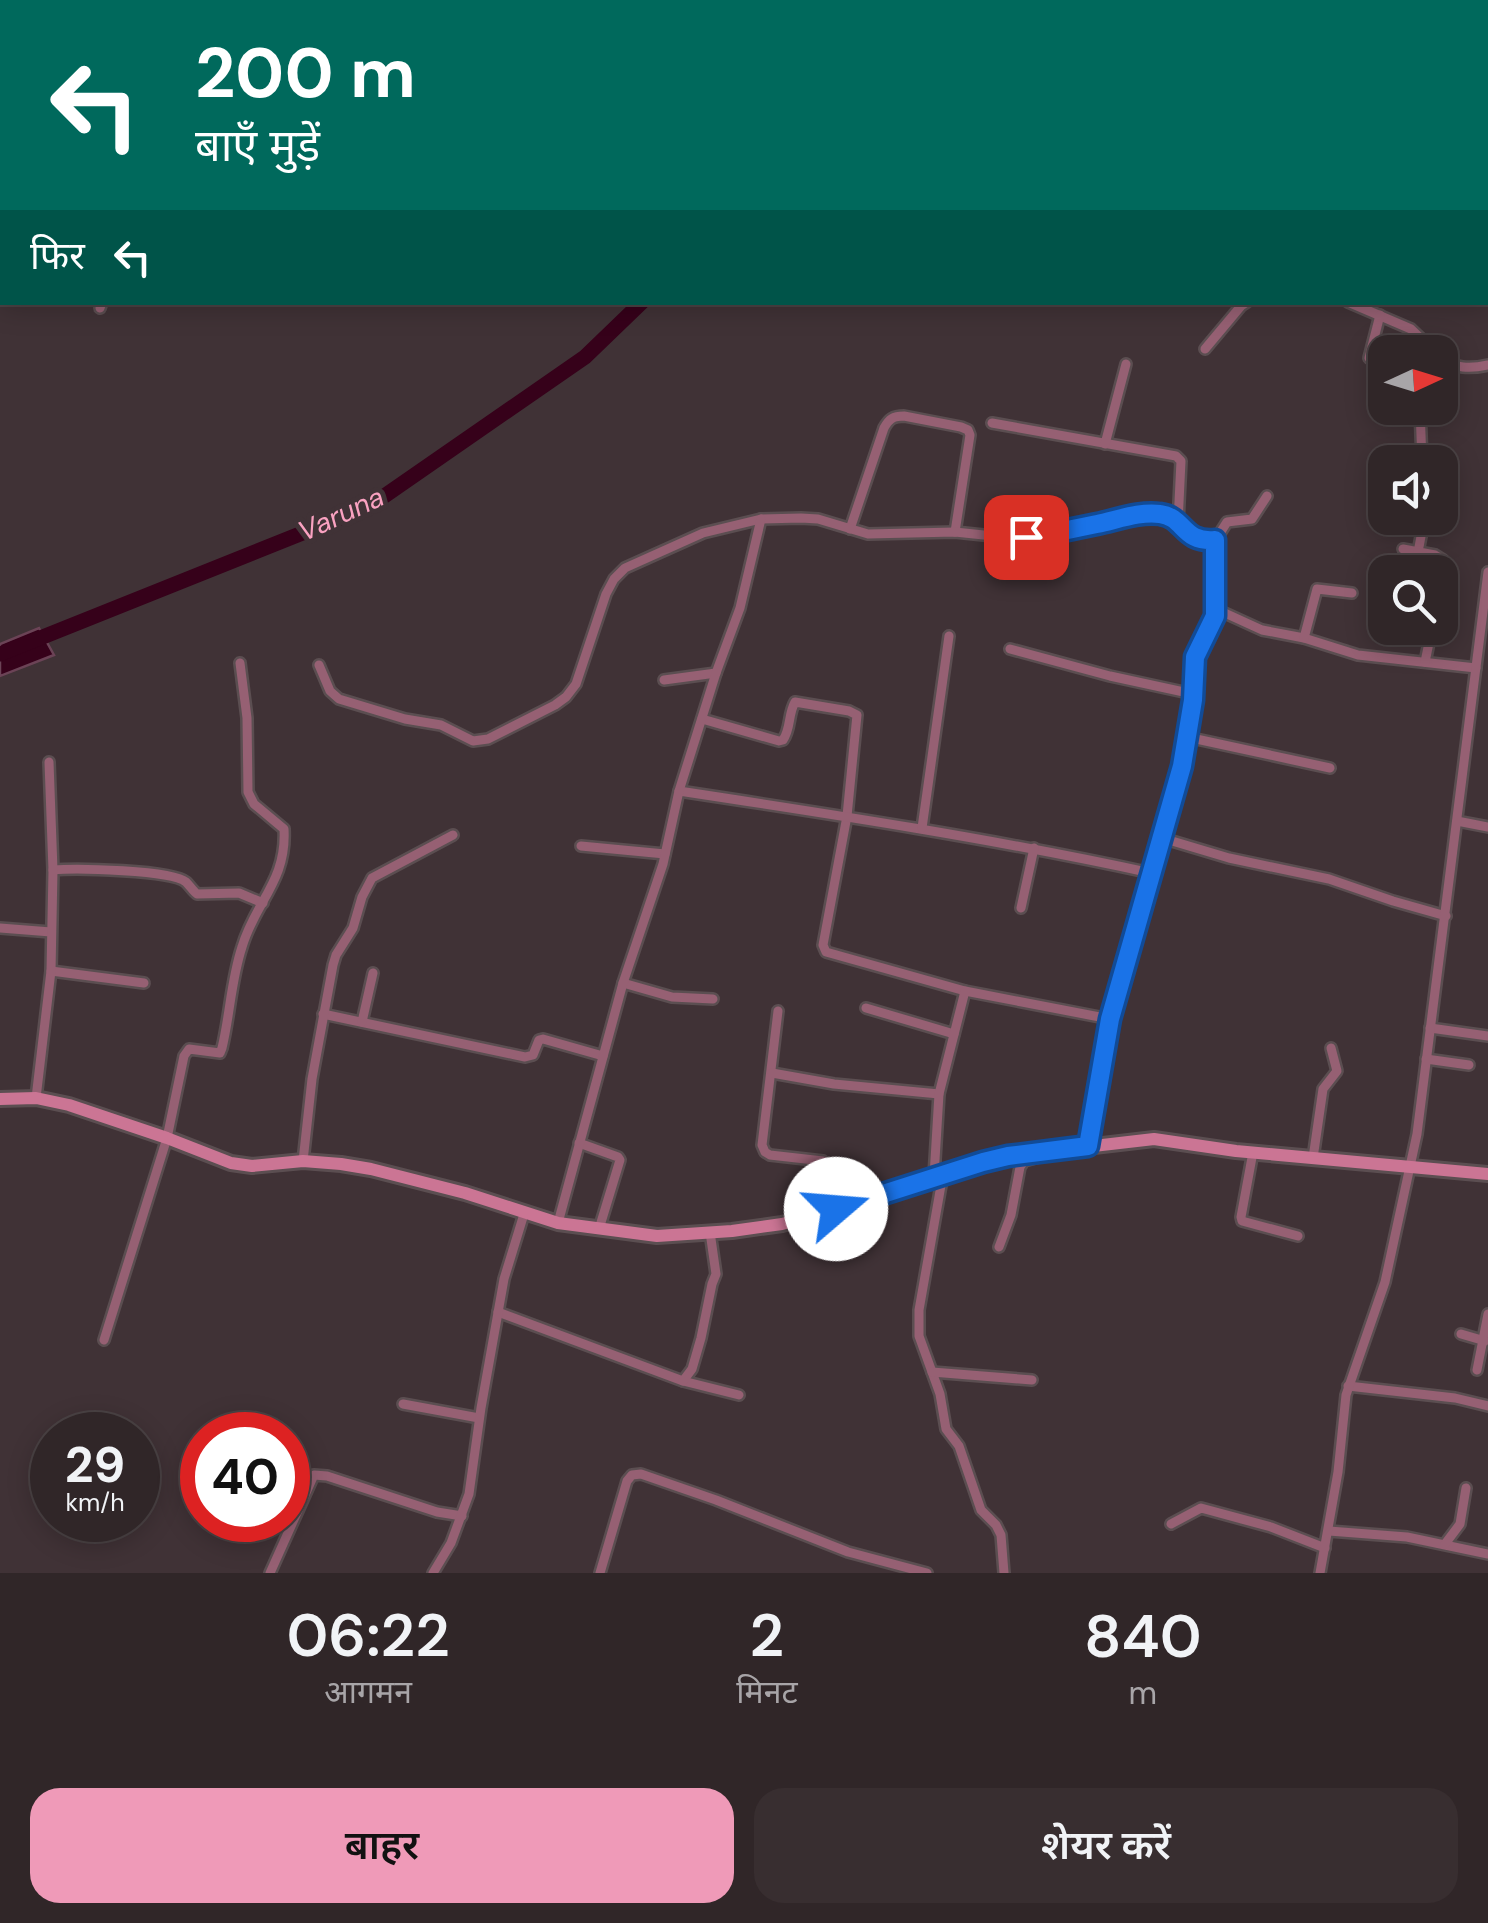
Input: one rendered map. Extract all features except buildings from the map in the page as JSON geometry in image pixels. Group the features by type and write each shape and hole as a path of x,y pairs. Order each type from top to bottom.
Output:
{"street":[{"path":"1205,349 1243,305"},
{"path":"1356,305 1419,334"},
{"path":"1374,335 1380,314"},
{"path":"1106,444 1126,364"},
{"path":"1458,367 1488,365"},
{"path":"850,530 884,428 895,416 904,416 968,430 954,532"},
{"path":"992,423 1179,458 1178,523"},
{"path":"1088,1146 1110,1019 1182,766 1195,657 1216,609 1215,540 1227,522 1252,519 1267,496"},
{"path":"319,665 330,691 339,699 405,719 441,725 466,739 480,741 555,704 571,691 606,594 625,568 703,532 760,519 818,519 868,534 954,532 1012,538 1162,514 1173,518 1190,536 1215,540"},
{"path":"558,1222 680,791 740,608 760,519"},
{"path":"1418,552 1421,535"},
{"path":"1403,549 1434,555"},
{"path":"1320,1573 1348,1386 1386,1282 1417,1134 1488,572"},
{"path":"1304,638 1317,589 1352,594"},
{"path":"1216,609 1262,630 1358,655 1476,668"},
{"path":"922,828 949,636"},
{"path":"1425,662 1428,645"},
{"path":"1010,649 1193,694"},
{"path":"104,1340 167,1138 186,1051 220,1052 242,944 279,871 285,833 281,825 254,804 248,792 247,718 240,663"},
{"path":"664,680 716,674"},
{"path":"702,719 779,740 787,733 795,702 854,712 858,719 847,816 824,933 824,949 830,954 965,991 1110,1019"},
{"path":"1187,737 1330,768"},
{"path":"36,1098 51,971 54,870 49,762"},
{"path":"680,791 922,828 1151,872"},
{"path":"1457,821 1488,827"},
{"path":"303,1162 312,1078 336,955 353,928 366,886 379,874 453,835"},
{"path":"1162,838 1230,858 1330,878 1446,916"},
{"path":"580,846 665,854"},
{"path":"1021,908 1034,848"},
{"path":"54,870 159,874 186,882 194,893 239,894 263,904"},
{"path":"0,928 51,932"},
{"path":"51,971 144,983"},
{"path":"362,1022 373,973"},
{"path":"623,984 672,998 713,999"},
{"path":"965,991 939,1094 938,1175 918,1323 922,1348 940,1394 944,1426 959,1446 978,1504 996,1525 1004,1573"},
{"path":"866,1008 954,1034"},
{"path":"778,1011 762,1145 770,1155 829,1164 836,1209"},
{"path":"324,1014 524,1056 533,1054 543,1039 603,1056"},
{"path":"1430,1028 1488,1036"},
{"path":"1313,1158 1323,1089 1337,1071 1331,1048"},
{"path":"1426,1058 1469,1064"},
{"path":"772,1073 834,1084 939,1094"},
{"path":"0,1099 36,1098 69,1106 231,1163 252,1166 303,1162 371,1168 465,1193 524,1214 657,1236 782,1224 1008,1156 1154,1139 1488,1174"},
{"path":"579,1143 620,1160 599,1229"},
{"path":"1000,1248 1022,1163 1056,1150"},
{"path":"1253,1152 1242,1221 1298,1236"},
{"path":"433,1573 451,1542 469,1494 504,1279 524,1214"},
{"path":"683,1381 692,1370 716,1274 710,1232"},
{"path":"498,1312 683,1381 739,1394"},
{"path":"1477,1370 1488,1314"},
{"path":"1461,1334 1485,1340"},
{"path":"932,1372 1032,1380"},
{"path":"1348,1386 1455,1398 1488,1406"},
{"path":"403,1404 479,1418"},
{"path":"600,1573 626,1481 640,1474 848,1552 927,1573"},
{"path":"270,1573 314,1475 462,1516"},
{"path":"1445,1544 1460,1524 1466,1488"},
{"path":"1171,1524 1201,1508 1325,1548"},
{"path":"1329,1531 1407,1537 1488,1554"}],"shaded area":[{"path":"39,628 54,655 0,676 0,644"}],"waterway":[{"name":"Varuna","path":"0,654 370,506 585,357 639,305"}],"route":[{"path":"836,1209 983,1162 1088,1146 1110,1019 1182,766 1193,700 1195,657 1215,616 1215,540 1190,536 1173,518 1162,514 1136,515 1026,537"}]}
